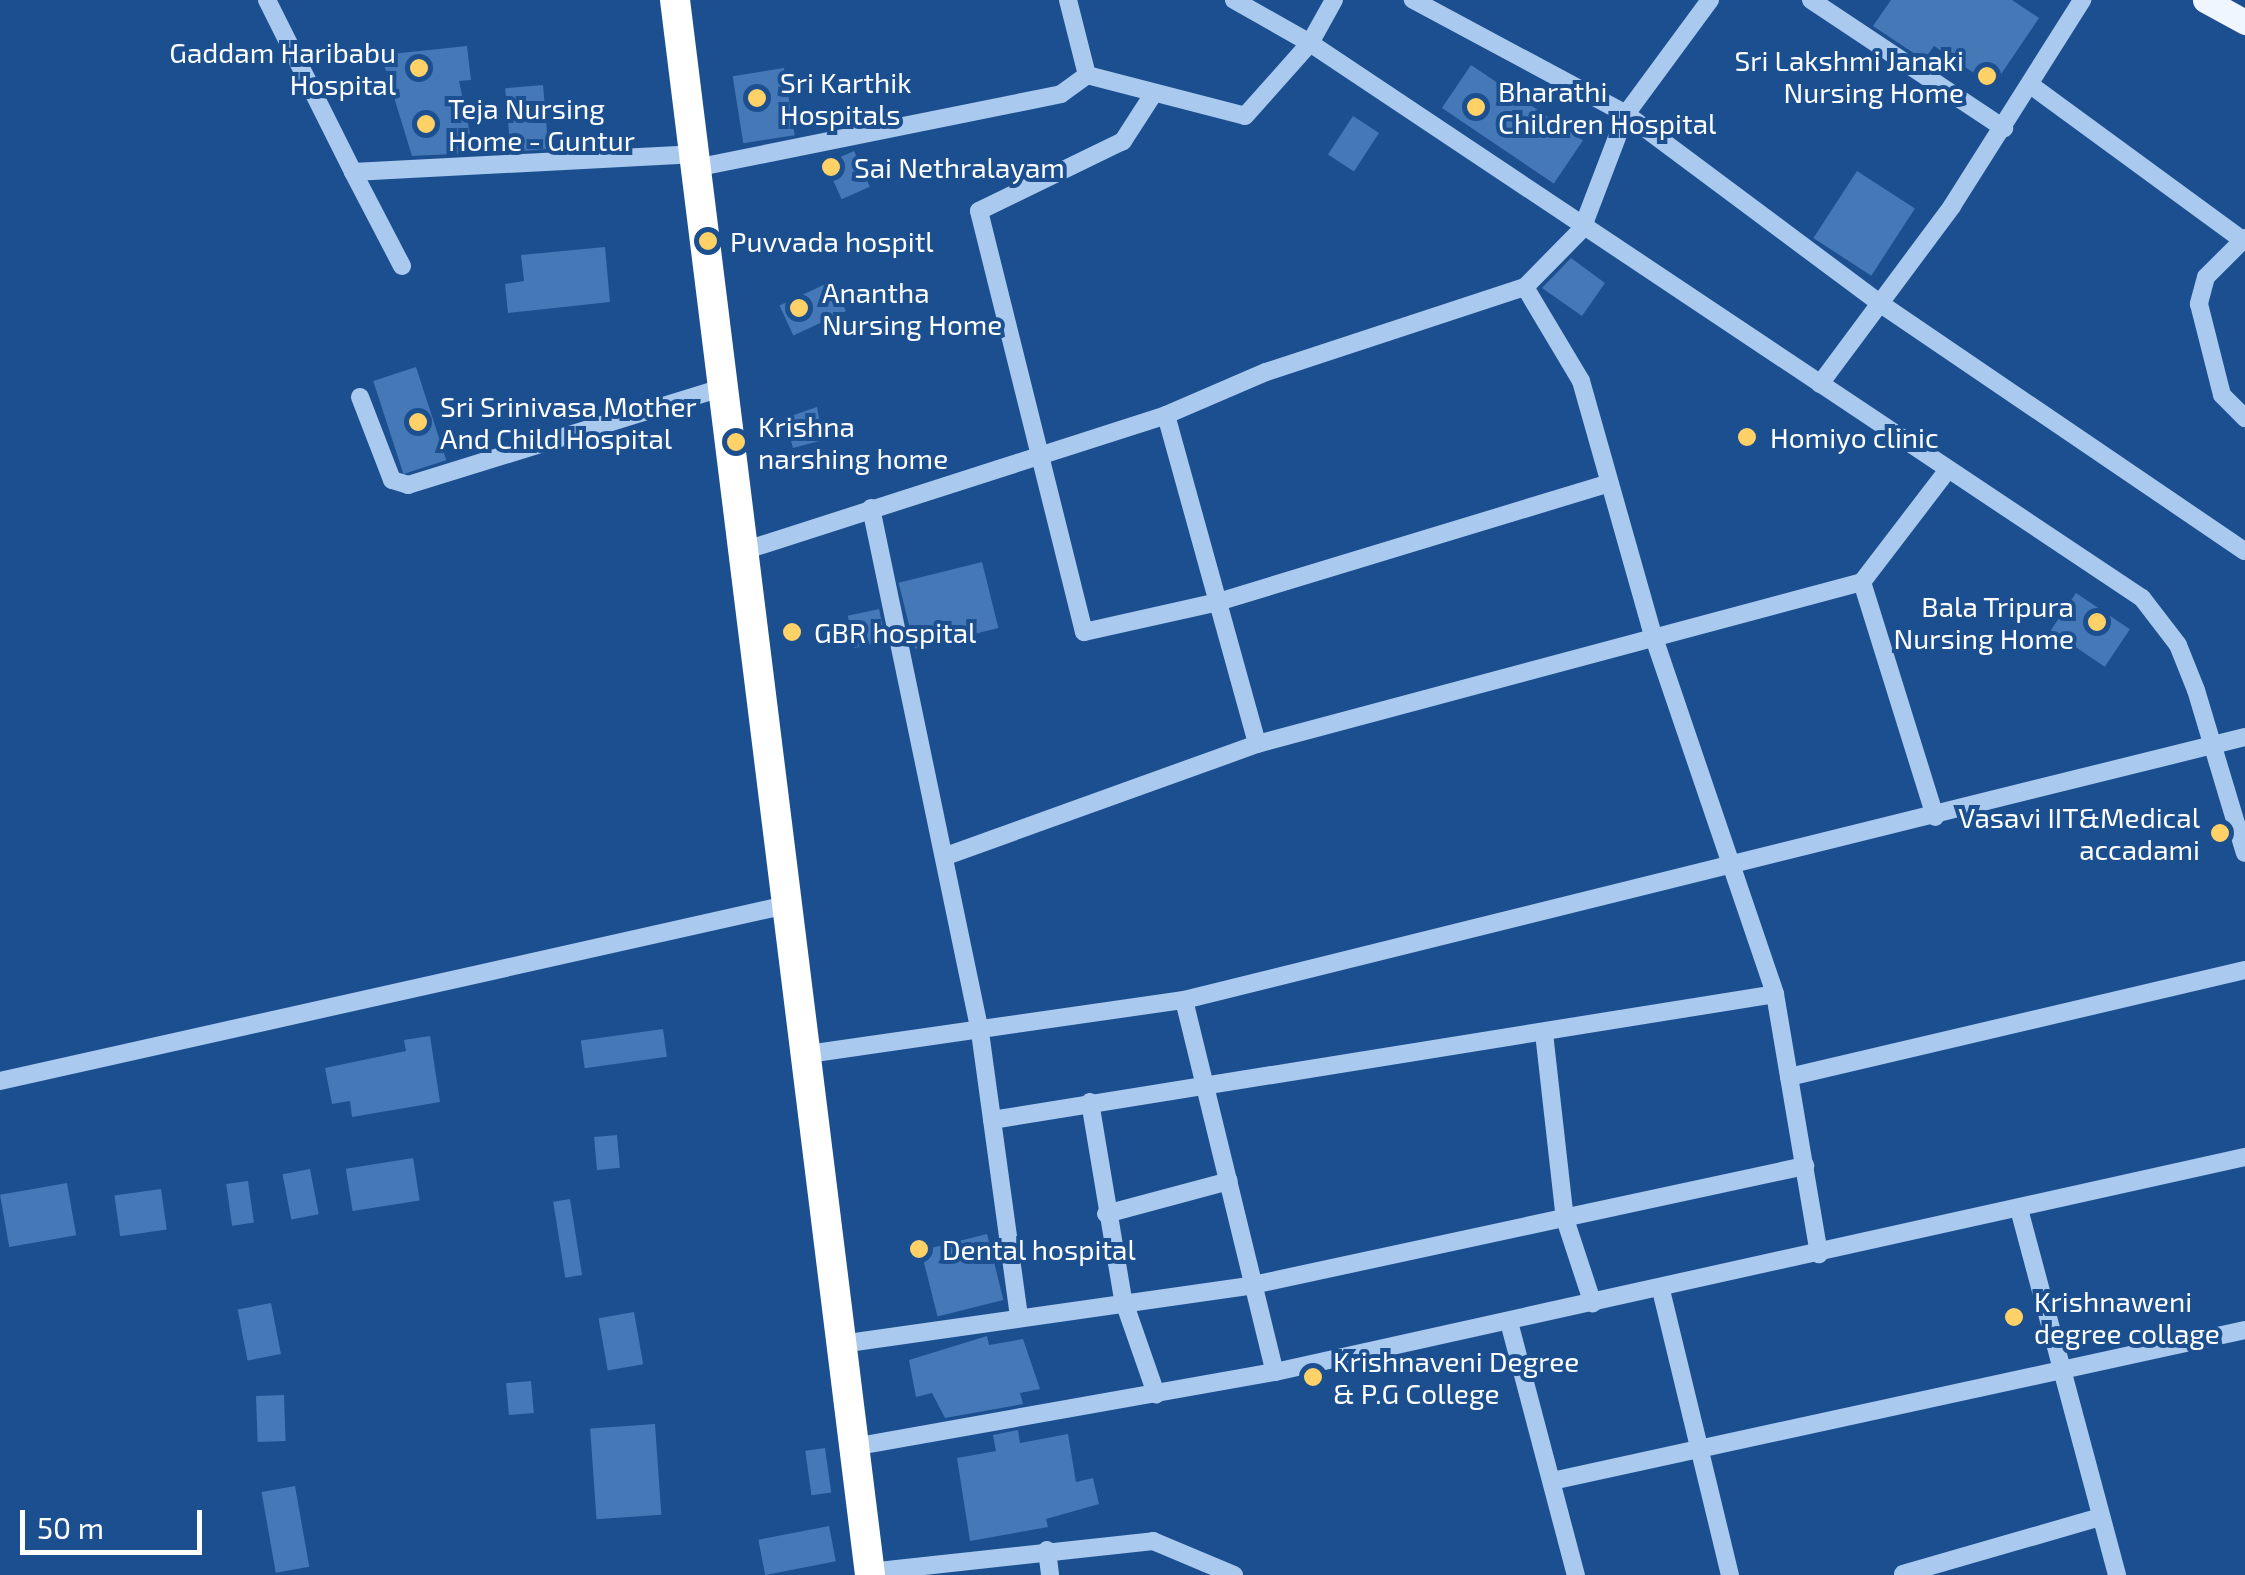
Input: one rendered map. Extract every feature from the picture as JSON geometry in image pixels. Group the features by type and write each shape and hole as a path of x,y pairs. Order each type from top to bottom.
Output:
{"highway":[{"path":"675,0 782,906 870,1573"}],"main road":[{"path":"2205,0 2245,22"}],"street":[{"path":"267,0 402,266"},
{"path":"1068,0 1087,75"},
{"path":"1234,0 1310,43 1946,472 2142,598 2178,646 2215,744 2245,853"},
{"path":"353,172 694,161 1061,94 1087,75 1134,82 1152,96 1245,116 1310,43 1334,0"},
{"path":"1412,0 1626,114 1878,302 2245,552"},
{"path":"740,552 1166,416 1266,372 1526,287 1582,229 1626,114 1710,0"},
{"path":"1811,0 2004,128"},
{"path":"1820,384 2004,128 2082,0"},
{"path":"2032,86 2244,240 2206,276 2198,304 2222,395 2245,418"},
{"path":"1152,96 1123,141 979,211 1084,632 1218,602 1609,483"},
{"path":"1526,287 1581,381 1654,635 1737,868 1775,994 1820,1254"},
{"path":"360,397 392,480 408,485 721,388"},
{"path":"1166,416 1258,744"},
{"path":"946,856 1258,744 1862,582 1946,472"},
{"path":"872,508 980,1032 1019,1318"},
{"path":"1862,582 1934,817"},
{"path":"801,1055 1184,1000 1737,868 2245,736"},
{"path":"0,1082 782,906"},
{"path":"1789,1076 2245,970"},
{"path":"992,1120 1206,1082 1544,1033 1775,994"},
{"path":"1184,1000 1275,1372"},
{"path":"1544,1033 1565,1219 1594,1304"},
{"path":"1090,1102 1123,1299 1156,1394"},
{"path":"853,1447 1275,1372 1661,1290 2245,1157"},
{"path":"841,1344 1123,1299 1252,1285 1804,1166"},
{"path":"1106,1214 1229,1181"},
{"path":"2019,1209 2117,1575"},
{"path":"1661,1290 1730,1575"},
{"path":"1509,1322 1576,1575"},
{"path":"1552,1481 2245,1330"},
{"path":"1903,1574 2100,1517"},
{"path":"870,1573 1152,1541 1234,1575"},
{"path":"1047,1550 1050,1575"}],"building":[{"path":"1891,0 2012,0 2039,18 1993,86 1934,46 1924,60 1873,26"},
{"path":"467,46 471,80 459,81 474,153 412,156 381,55"},
{"path":"1471,65 1583,140 1554,184 1442,108"},
{"path":"784,68 795,135 743,143 733,76"},
{"path":"543,85 549,149 511,152 505,88"},
{"path":"1353,116 1379,133 1354,171 1328,155"},
{"path":"854,151 870,187 842,199 826,164"},
{"path":"1857,171 1915,209 1871,276 1813,238"},
{"path":"605,247 610,302 508,313 505,284 524,281 521,255"},
{"path":"1571,258 1605,283 1582,316 1542,288"},
{"path":"832,281 846,311 793,335 779,306"},
{"path":"416,367 446,460 403,474 373,381"},
{"name":"Krishna narshing home","path":"817,407 823,440 793,448 785,418"},
{"path":"982,562 998,628 915,649 899,583"},
{"path":"2076,593 2130,629 2105,667 2051,630"},
{"path":"879,609 886,641 855,648 848,616"},
{"path":"663,1029 667,1057 585,1068 581,1041"},
{"path":"430,1036 440,1102 352,1117 350,1101 332,1104 325,1068 406,1051 404,1040"},
{"path":"617,1135 620,1168 597,1170 594,1137"},
{"path":"413,1158 420,1200 353,1211 346,1169"},
{"path":"310,1169 319,1214 291,1219 283,1174"},
{"path":"248,1181 254,1223 232,1226 226,1184"},
{"path":"67,1183 76,1235 9,1247 0,1195"},
{"path":"161,1189 167,1230 120,1236 114,1196"},
{"path":"570,1199 582,1275 565,1278 553,1202"},
{"path":"987,1234 1003,1300 937,1316 921,1250"},
{"path":"271,1303 281,1354 248,1361 238,1309"},
{"path":"634,1312 643,1364 608,1370 599,1318"},
{"path":"987,1336 989,1345 1023,1339 1040,1389 1020,1393 1023,1404 945,1418 932,1393 916,1397 909,1360"},
{"path":"531,1381 534,1413 509,1415 506,1383"},
{"path":"284,1395 286,1441 258,1442 256,1396"},
{"path":"655,1424 661,1515 597,1519 590,1429"},
{"path":"1018,1430 1020,1443 1068,1434 1076,1482 1093,1478 1099,1504 1046,1519 1048,1527 970,1541 957,1458 996,1451 993,1435"},
{"path":"825,1448 831,1493 811,1495 805,1451"},
{"path":"295,1486 309,1567 276,1573 262,1492"},
{"path":"829,1526 836,1561 765,1575 758,1540"}],"place":[{"name":"Gaddam Haribabu Hospital","path":"419,68"},
{"name":"Sri Lakshmi Janaki Nursing Home","path":"1987,76"},
{"name":"Sri Karthik Hospitals","path":"757,98"},
{"name":"Bharathi Children Hospital","path":"1476,107"},
{"name":"Teja Nursing Home - Guntur","path":"426,124"},
{"name":"Sai Nethralayam","path":"831,167"},
{"name":"Puvvada hospitl","path":"708,241"},
{"name":"Anantha Nursing Home","path":"799,308"},
{"name":"Sri Srinivasa Mother And Child Hospital","path":"418,422"},
{"name":"Homiyo clinic","path":"1747,437"},
{"name":"Krishna narshing home","path":"736,442"},
{"name":"Bala Tripura Nursing Home","path":"2097,622"},
{"name":"GBR hospital","path":"792,632"},
{"name":"Vasavi IIT&Medical accadami","path":"2220,833"},
{"name":"Dental hospital","path":"919,1249"},
{"name":"Krishnaweni degree collage","path":"2014,1317"},
{"name":"Krishnaveni Degree & P.G College","path":"1313,1377"}]}
